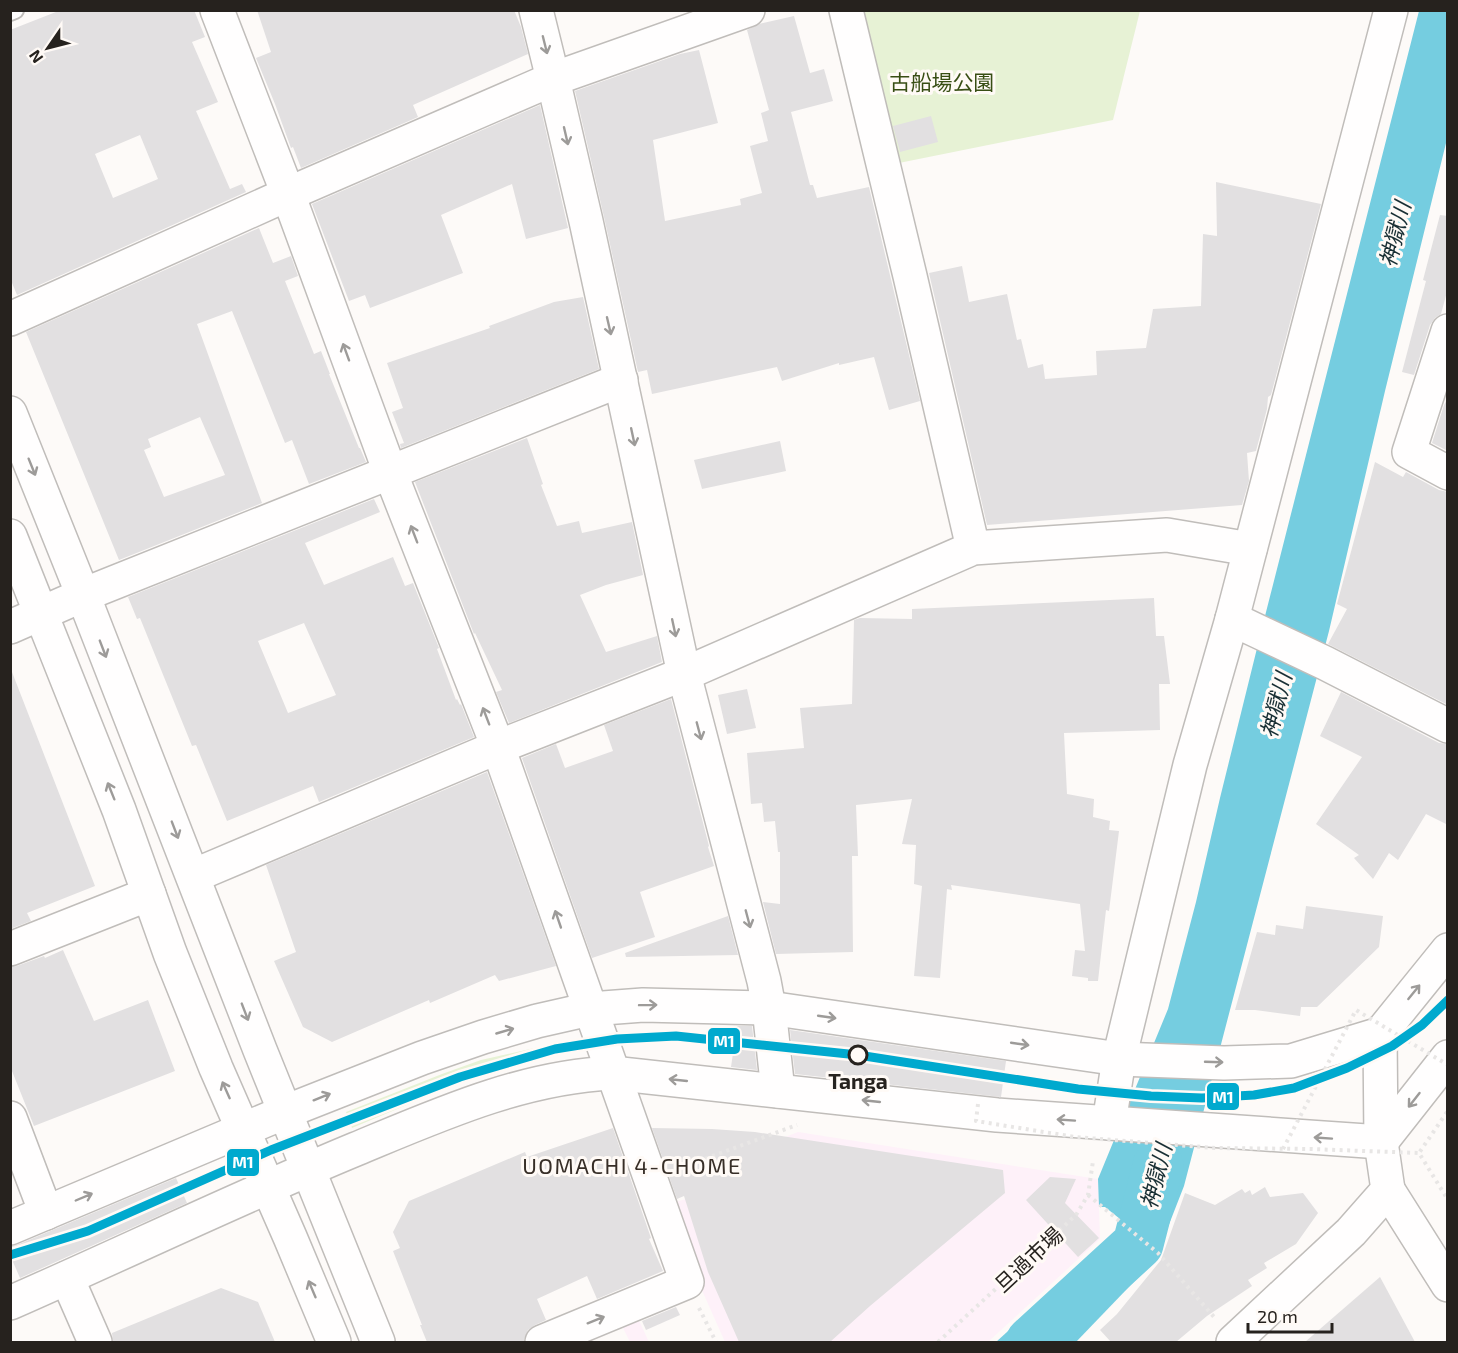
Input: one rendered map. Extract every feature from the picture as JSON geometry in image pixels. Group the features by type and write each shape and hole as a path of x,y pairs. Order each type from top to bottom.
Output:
{"street":[{"path":"217,10 288,194 390,472 498,747 687,1282 542,1342"},
{"path":"536,10 554,79 684,674 764,981 778,1091"},
{"path":"10,319 288,194 554,79 748,10"},
{"path":"846,10 973,548"},
{"path":"1110,1123 1119,1059 1190,765 1232,619 1391,10"},
{"path":"1448,332 1409,452 1448,473"},
{"path":"10,627 83,595 621,380"},
{"path":"10,413 378,1342"},
{"path":"193,876 498,747 684,674 973,548 1167,535 1250,549"},
{"path":"10,536 119,810 182,985 334,1342"},
{"path":"1232,619 1325,663 1448,726"},
{"path":"10,949 149,894"},
{"path":"10,1228 285,1112 422,1058 537,1021 590,1009 643,1005 769,1008 1119,1059 1224,1063 1291,1060 1380,1034 1448,950"},
{"path":"1380,1034 1381,1142 1388,1190 1448,1285"},
{"path":"1381,1142 1448,1057"},
{"path":"10,1303 308,1169 441,1113 498,1094 586,1074 612,1073 997,1115 1381,1142"},
{"path":"10,1118 46,1213"},
{"path":"1230,1337 1351,1232 1388,1190"},
{"path":"67,1278 95,1342"}],"lane":[{"path":"10,12 15,10"}],"path":[{"path":"1283,1149 1356,1010 1448,1065"},
{"path":"978,1104 976,1121 1064,1135 1215,1148 1419,1153"},
{"path":"1419,1153 1448,1111"},
{"path":"650,1179 806,1121"},
{"path":"1419,1153 1448,1200"},
{"name":"旦過市場","path":"938,1342 1076,1215 1088,1195 1093,1161"},
{"path":"1088,1195 1158,1253 1230,1337"},
{"path":"687,1282 716,1342"}],"shaded area":[{"path":"798,1132 1098,1179 1100,1239 988,1342 725,1342 697,1279 673,1203 748,1179 741,1154"},
{"path":"634,1310 649,1342 630,1342 618,1318"}],"green space":[{"name":"古船場公園","path":"852,11 1140,11 1113,120 889,165"},
{"path":"570,1040 575,1048 570,1052 479,1076 352,1128 346,1112 481,1060"}],"water":[{"path":"1419,11 1447,11 1447,139 1329,631 1184,1186 1159,1250 1105,1207 1099,1207 1098,1179 1168,1009"},
{"path":"1108,1240 1151,1264 1076,1342 996,1342"}],"building":[{"path":"61,10 194,10 205,37 192,42 218,102 196,111 230,189 242,184 246,192 17,295 10,278 10,30","holes":["140,135 158,179 113,198 95,154"]},
{"path":"257,10 514,10 528,54 413,105 418,117 301,168 256,58 271,52"},
{"path":"794,16 810,73 824,69 833,101 791,112 810,185 813,185 817,198 869,187 920,401 889,410 874,357 839,365 839,363 782,381 777,367 652,394 647,370 638,372 575,91 680,54 699,50 718,123 653,140 665,221 741,205 740,199 762,193 750,146 768,141 761,113 769,110 747,30 759,24"},
{"path":"540,105 568,228 526,239 512,184 441,215 463,273 370,308 365,295 349,301 312,204"},
{"path":"931,116 938,142 900,152 893,126"},
{"path":"1216,182 1321,204 1271,395 1268,397 1256,451 1247,453 1249,481 1242,505 987,525 929,273 962,266 969,302 1007,294 1017,340 1021,339 1028,368 1043,364 1045,379 1097,375 1096,351 1146,348 1153,309 1201,306 1203,234 1217,236"},
{"path":"1440,215 1448,216 1448,288 1441,314 1430,325 1414,375 1402,372 1426,281 1423,280"},
{"path":"259,228 273,263 291,256 298,276 285,281 314,354 321,351 366,462 309,484 292,440 285,443 232,311 197,324 262,503 119,560 26,332","holes":["200,417 225,475 164,497 144,450 151,447 148,439"]},
{"path":"583,297 599,369 401,448 400,444 404,443 392,412 403,408 387,363 490,328 489,326 554,302"},
{"path":"1448,398 1448,451 1432,443"},
{"path":"527,438 543,484 541,485 557,526 579,521 582,533 632,522 643,575 580,595 606,652 657,636 662,662 509,723 496,692 502,690 474,634 415,482"},
{"path":"780,441 786,471 702,489 694,460"},
{"path":"1375,462 1403,477 1406,472 1439,490 1448,492 1448,705 1328,644 1347,609 1337,604"},
{"path":"374,499 380,512 305,543 324,585 393,557 405,586 413,583 439,648 437,649 456,700 461,704 474,737 319,802 313,786 227,821 196,745 192,746 140,618 137,619 128,597","holes":["304,623 336,695 288,713 258,641"]},
{"path":"1154,598 1156,636 1164,636 1170,684 1159,684 1160,730 1064,733 1067,794 1094,799 1093,817 1110,821 1109,830 1119,831 1109,911 1106,910 1098,981 1088,981 1088,978 1072,976 1075,950 1085,951 1080,904 951,885 952,890 947,889 940,978 914,976 922,886 914,884 916,845 902,844 912,799 856,805 858,856 852,856 853,952 776,954 763,902 780,904 780,852 778,852 775,821 764,822 762,803 751,804 747,753 804,748 800,708 852,704 854,620 860,618 912,619 912,609"},
{"path":"10,672 12,672 95,886 27,913 31,921 10,929"},
{"path":"747,689 756,728 727,734 718,695"},
{"path":"1341,692 1439,743 1448,744 1448,825 1426,814 1398,860 1389,853 1373,879 1354,858 1359,855 1316,824 1362,757 1320,736"},
{"path":"671,699 714,866 640,892 655,937 592,958 522,758 556,744 565,768 613,751 604,725"},
{"path":"487,772 556,966 499,981 495,975 430,1003 429,1000 332,1042 303,1027 274,961 296,952 266,865"},
{"path":"1306,906 1383,916 1379,947 1317,1007 1301,1007 1300,1016 1255,1010 1235,1010 1257,932 1275,935 1276,925 1303,929"},
{"path":"728,916 738,955 626,957 625,953"},
{"path":"63,950 94,1021 148,1000 175,1071 34,1126 10,1066 10,967 44,956 45,958"},
{"path":"737,1026 752,1026 757,1070 731,1067"},
{"path":"790,1030 1006,1061 1001,1097 795,1074"},
{"path":"613,1128 651,1238 649,1239 663,1271 597,1299 587,1276 537,1299 546,1320 528,1330 524,1342 427,1342 393,1251 400,1248 393,1232 409,1201 525,1152 527,1157"},
{"path":"652,1128 755,1132 1003,1170 1005,1193 830,1342 739,1342 708,1272 684,1196 677,1199"},
{"path":"1050,1177 1076,1179 1065,1203 1099,1238 1078,1257 1026,1200"},
{"path":"176,1178 187,1203 20,1278 10,1255 10,1246"},
{"path":"1265,1187 1270,1197 1303,1193 1318,1213 1296,1244 1264,1263 1267,1268 1248,1280 1252,1286 1207,1316 1176,1342 1111,1342 1100,1330 1117,1314 1161,1260 1185,1193 1215,1205 1242,1189 1245,1193 1250,1190 1252,1195"},
{"path":"1380,1277 1415,1342 1305,1342"},
{"path":"221,1288 258,1302 275,1342 113,1342 112,1333"},
{"path":"676,1307 680,1315 646,1330 642,1321"}],"waterway":[{"name":"神獄川","path":"1031,1342 1138,1244 1158,1166"}],"transit line":[{"name":"M1","path":"10,1255 88,1231 271,1150 460,1077 555,1049 617,1039 676,1036 858,1055 1078,1089 1202,1098 1254,1095 1294,1088 1347,1068 1392,1046 1422,1025 1448,1000"}],"place":[{"name":"Tanga","path":"858,1055"}],"district":[{"name":"UOMACHI 4-CHOME","path":"632,1165"}]}
